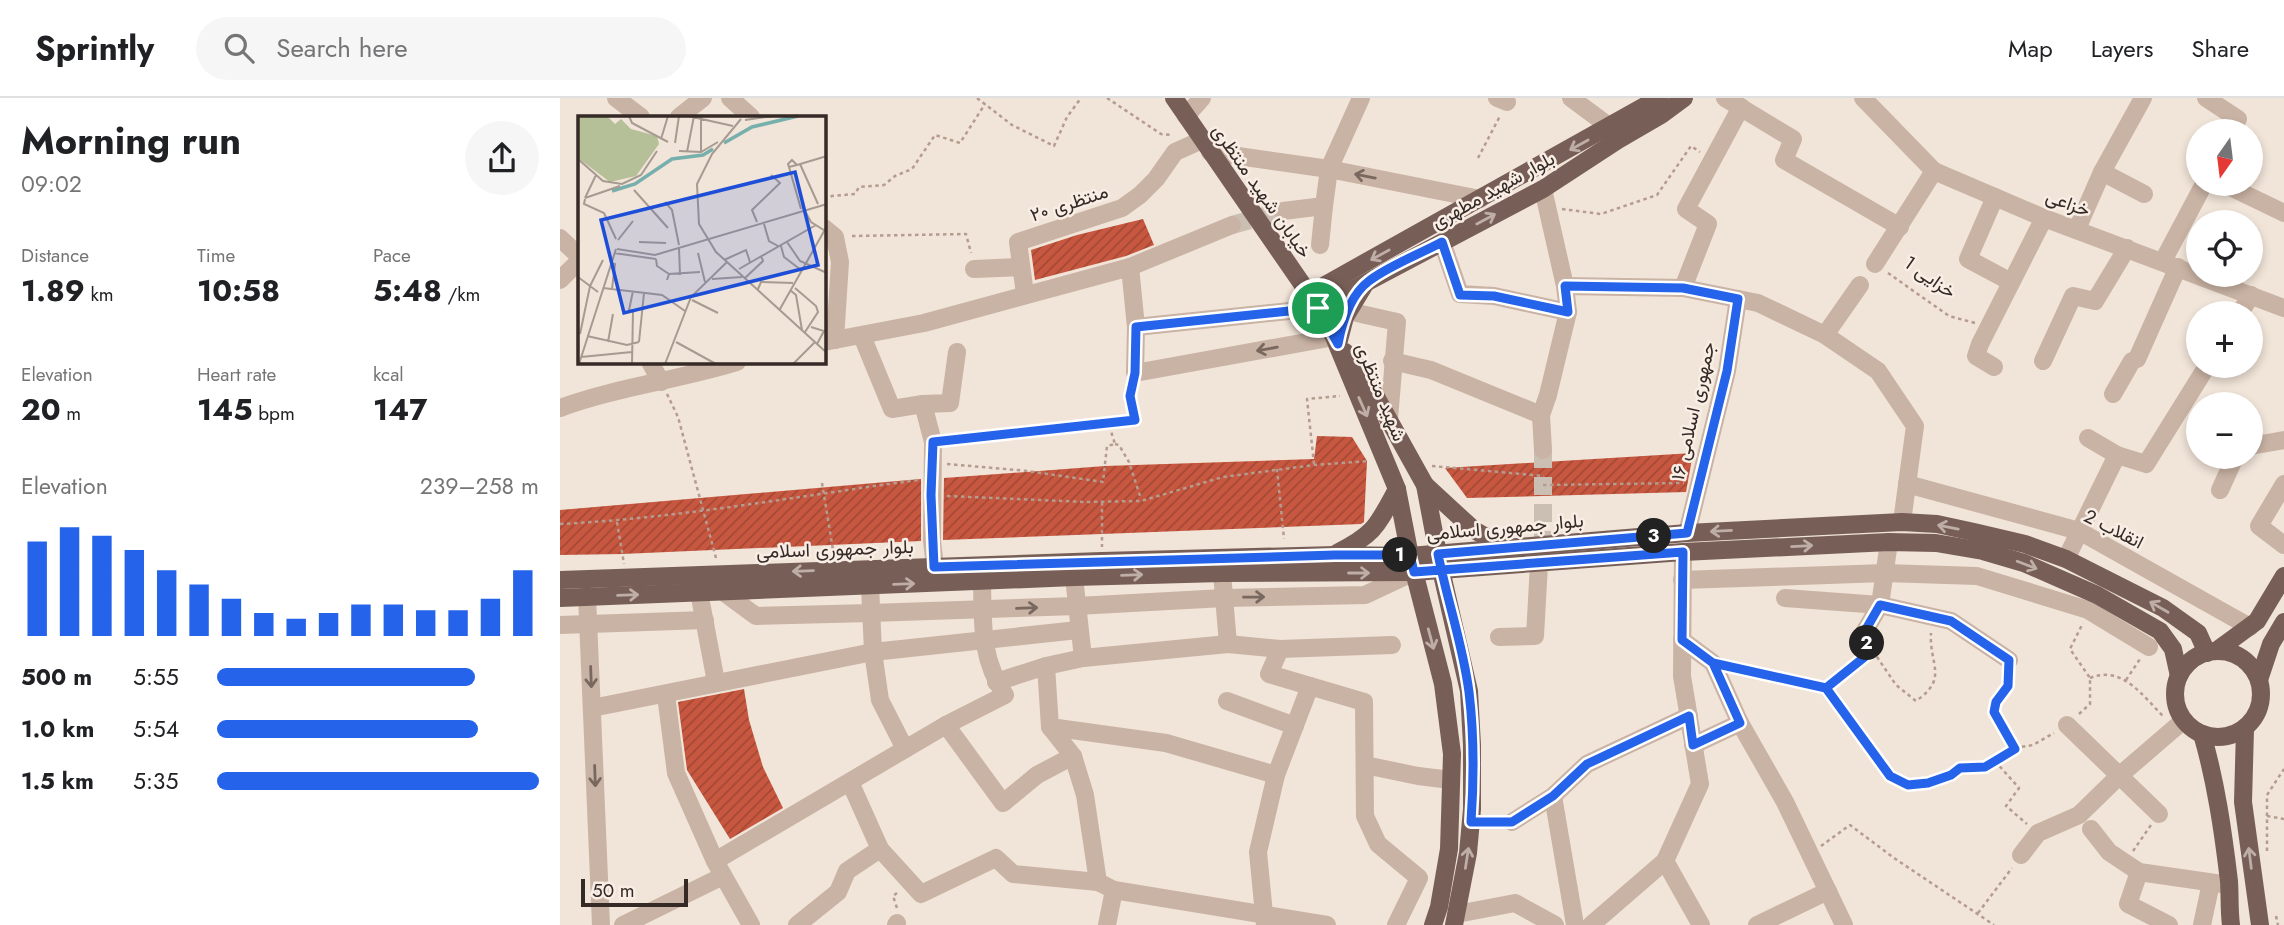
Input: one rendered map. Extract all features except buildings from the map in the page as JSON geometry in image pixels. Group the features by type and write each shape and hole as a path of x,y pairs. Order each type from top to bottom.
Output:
{"main road":[{"name":"خیابان شهید منتظری","path":"1174,98 1313,301 1336,341"},
{"name":"بلوار شهید مطهری","path":"1313,301 1480,199 1659,98"},
{"name":"بلوار شهید مطهری","path":"1313,301 1367,281 1543,189 1684,98"},
{"path":"1336,341 1348,311 1367,281"},
{"name":"شهید منتظری","path":"1336,341 1397,489 1412,564 1443,684 1452,754 1449,849 1439,907 1433,925"},
{"name":"شهید منتظری","path":"1336,341 1360,370 1425,485 1469,691 1472,745 1470,832 1455,919"},
{"path":"1425,485 1474,530 1504,547"},
{"path":"1335,555 1362,541 1377,527 1397,489"},
{"name":"بلوار جمهوری اسلامی","path":"1440,562 1504,547 1687,533 1902,522 1937,524 2025,544 2066,559 2163,608 2198,634 2211,652"},
{"name":"بلوار جمهوری اسلامی","path":"560,580 627,578 721,583 870,585 1222,573 1440,562 1539,564 1683,552 1889,542 1936,543 2024,562 2097,595 2160,631 2173,649 2179,676"},
{"name":"بلوار جمهوری اسلامی","path":"560,598 699,592 721,583 836,570 1335,555 1412,564"},
{"path":"2211,652 2235,654 2245,660 2253,668 2262,693 2260,707 2254,719 2245,729 2224,737 2202,734 2180,724 2175,700 2179,676 2196,657 2211,652 2257,621 2284,576"},
{"path":"2259,680 2271,644 2284,622"},
{"path":"2245,729 2243,802 2260,925"},
{"path":"2202,734 2214,774 2220,884 2231,925"}],"street":[{"path":"616,98 640,116"},
{"path":"681,116 703,98"},
{"path":"730,98 750,116"},
{"path":"1186,116 1202,98"},
{"path":"1320,244 1329,169 1362,98"},
{"path":"1571,98 1610,127"},
{"name":"خزاعی","path":"1863,98 1934,172 2044,218 2284,308"},
{"path":"2077,229 2102,172 2143,98"},
{"path":"2206,98 2238,119"},
{"path":"1683,288 1708,224 1686,209 1712,160 1733,103 1793,139 1784,160 1900,227"},
{"path":"1206,146 1480,199"},
{"name":"منتظری ۲۰","path":"1025,294 1018,242 1122,208 1156,179 1174,152 1206,146"},
{"name":"خزایی 1","path":"1875,264 1934,172"},
{"path":"2102,172 2144,194"},
{"path":"1543,189 1565,286 1568,312 1541,415 1543,450"},
{"path":"2113,394 2132,361 2137,359 2170,264 2199,196"},
{"path":"2249,196 2284,213"},
{"path":"1995,197 1968,259 2011,282"},
{"path":"1283,211 1324,206"},
{"path":"1994,367 1976,356 2044,218"},
{"path":"830,232 840,262 830,341 924,323 1130,267 1233,225"},
{"path":"560,238 578,258"},
{"path":"1442,242 1460,295 1494,296 1568,312"},
{"path":"2043,360 2073,296 2095,301 2127,248"},
{"path":"560,280 578,260"},
{"path":"974,269 1021,267"},
{"path":"1130,267 1136,327 1135,373 1336,341"},
{"path":"1825,335 1860,285"},
{"path":"1565,286 1683,288 1758,303 1825,335 1878,371 1915,426 1902,522"},
{"path":"2247,301 2251,295"},
{"name":"جمهوری اسلامی ۱۶","path":"1687,533 1727,371 1738,299"},
{"path":"1136,327 1313,301"},
{"path":"1348,311 1397,322 1389,419"},
{"path":"862,336 892,409 950,403 957,352"},
{"path":"1392,361 1431,370 1541,415"},
{"path":"651,364 661,382"},
{"path":"560,408 583,399 729,364"},
{"path":"2088,438 2117,455 2146,464 2200,378"},
{"path":"923,404 933,442 934,567"},
{"path":"2263,444 2284,440"},
{"path":"2066,559 2117,455"},
{"path":"2220,490 2230,469"},
{"name":"انقلاب 2","path":"1907,484 2079,531 2250,627"},
{"path":"2284,484 2259,526 2284,545"},
{"path":"1867,643 1880,605 1889,542"},
{"path":"1977,576 1983,551"},
{"path":"1591,925 1665,861 1700,784 1682,676 1683,552"},
{"path":"721,583 756,616 983,610 1224,598 1365,595 1412,564"},
{"path":"1499,637 1535,636 1539,564"},
{"path":"1222,573 1228,644"},
{"path":"1682,580 1885,573 1977,576 2088,610 2149,647"},
{"path":"1074,577 1083,658"},
{"path":"982,580 984,640 989,666 1000,689"},
{"path":"870,585 873,652 880,700 905,749"},
{"path":"699,592 716,682"},
{"path":"587,596 601,925"},
{"path":"1785,598 1880,605 1951,621 2009,660"},
{"path":"560,625 705,620"},
{"path":"592,708 873,652 1079,630"},
{"path":"1682,640 1713,663 1740,723 1785,802 1844,925"},
{"path":"623,925 719,868 850,782 946,725 1000,689 1046,666 1083,658 1228,644 1280,649 1392,645"},
{"path":"1280,649 1269,674 1364,702 1365,816 1378,844 1419,878 1396,925"},
{"path":"1046,666 1050,727 1073,756 1085,795 1106,886 1107,925"},
{"path":"1265,921 1258,852 1276,775 1310,686"},
{"path":"666,695 676,773 719,868 751,925"},
{"path":"1227,701 1294,726"},
{"path":"1512,822 1553,796 1587,764 1689,716"},
{"path":"1693,745 1740,723"},
{"path":"2021,855 2038,833 2079,815 2119,776 2180,724"},
{"path":"946,725 1003,803 1037,775 1073,756"},
{"path":"2067,725 2159,814"},
{"path":"1050,727 1166,743 1276,775"},
{"path":"1365,765 1451,780"},
{"path":"850,782 880,849 921,894 996,858 1013,874 1106,886 1265,921 1327,925"},
{"path":"1553,796 1575,925"},
{"path":"2091,829 2109,852 2133,867 2220,884 2202,925"},
{"path":"797,925 838,892 847,871 880,849"},
{"path":"1665,861 1701,925"},
{"path":"2133,867 2127,904 2169,925"},
{"path":"1757,925 1828,891"},
{"path":"1455,919 1515,903 1555,925"}],"path":[{"path":"977,98 1012,125 1054,146 1067,117 1081,98"},
{"path":"1107,98 1161,134 1175,136"},
{"path":"1478,158 1502,100"},
{"path":"826,198 855,194 859,187 884,185 895,176 912,169 935,135 960,143 985,104"},
{"path":"1547,208 1601,214 1657,195 1691,146 1712,160"},
{"path":"830,232 967,234 974,269"},
{"name":"خزایی 1","path":"1875,264 1949,316 1988,329"},
{"path":"933,442 1135,420 1130,396 1135,373"},
{"path":"661,382 678,417 721,583"},
{"path":"1314,465 1307,399 1357,394"},
{"path":"1108,422 1115,444"},
{"path":"560,524 616,521 933,479 1028,471 1103,482 1107,446 1115,444 1119,445 1129,462 1141,501"},
{"path":"933,479 1102,502 1141,501 1223,477 1314,465 1387,461"},
{"path":"1413,462 1445,468 1544,476"},
{"path":"1278,469 1285,556"},
{"path":"1543,485 1698,482"},
{"path":"822,483 836,570"},
{"path":"1102,502 1102,561"},
{"path":"616,521 627,578"},
{"path":"1713,663 1826,688 1890,776 1908,785 1928,783 1951,775 1960,768 1985,767 2015,749 2033,745 2067,725 2090,704 2090,678 2070,649 2088,610"},
{"path":"1826,688 1867,643 1896,685 1916,701 1930,691 1936,673 1930,644 1932,617"},
{"path":"2009,660 2008,686 1996,702 1994,712 2015,749"},
{"path":"2090,678 2103,673 2126,680 2180,724"},
{"path":"1995,761 2018,788 2007,806 2038,833"},
{"path":"2267,855 2267,795 2284,769"},
{"path":"2133,867 2159,814"},
{"path":"2267,816 2284,819"},
{"path":"1810,854 1850,825 1994,925"},
{"path":"1978,913 2021,855"},
{"path":"897,924 899,913 893,896 909,881"},
{"path":"2275,914 2278,925"}],"tunnel":[{"path":"1232,225 1283,211"},
{"path":"1543,450 1543,545"}],"route":[{"path":"1318,308 1136,327 1135,373 1130,396 1135,420 933,442 931,495 934,567 1410,555 1414,572 1441,570 1539,564 1683,552 1682,640 1713,663 1826,688 1890,776 1908,785 1928,783 1951,775 1960,768 1985,767 2015,749 1994,712 1996,702 2008,686 2009,660 1951,621 1880,605 1862,636 1872,651 1826,688 1770,675 1713,663 1740,723 1693,745 1689,716 1587,764 1553,796 1512,822 1471,822 1472,745 1469,691 1441,570 1438,554 1687,533 1727,371 1738,299 1683,288 1565,286 1568,312 1494,296 1460,295 1442,242 1367,281 1345,317 1338,344 1318,308"}]}
